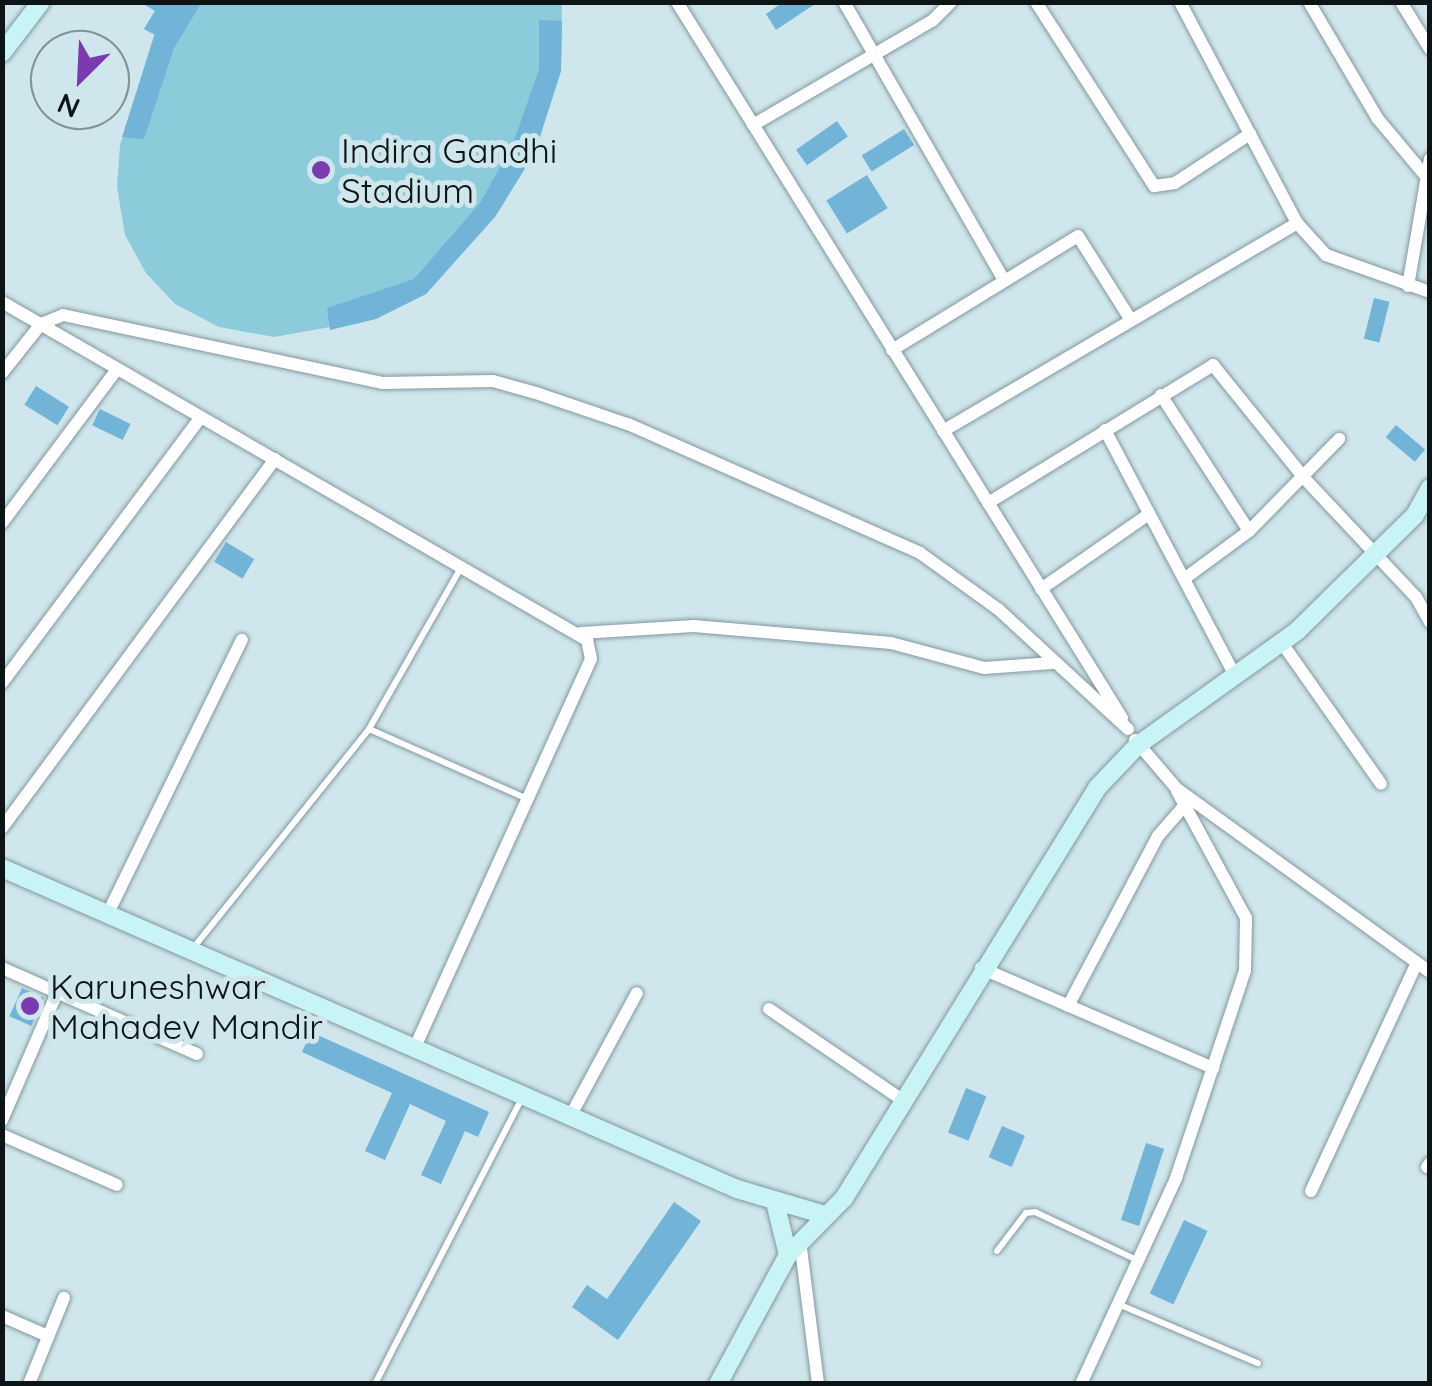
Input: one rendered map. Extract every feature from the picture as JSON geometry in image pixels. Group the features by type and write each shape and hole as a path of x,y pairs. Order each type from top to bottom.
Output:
{"street":[{"path":"2,53 40,2"},
{"path":"677,2 1133,737"},
{"path":"844,2 1003,278"},
{"path":"753,125 951,2"},
{"path":"1036,2 1154,186 1175,183 1250,134"},
{"path":"1309,2 1378,118 1424,174"},
{"path":"1401,2 1430,49"},
{"path":"1182,3 1297,223 1326,256 1430,292"},
{"path":"1408,286 1424,174 1430,159"},
{"path":"943,431 1129,317 1297,223"},
{"path":"892,350 1003,278 1078,236 1129,317"},
{"path":"2,302 275,458 459,571 581,633 694,626 891,643 984,668 1053,663"},
{"path":"2,373 41,324 63,316 103,320 382,383 493,380 630,424 920,552 998,609 1133,737 1176,789 1430,972"},
{"path":"988,504 1214,366 1373,557 1406,586 1430,622"},
{"path":"2,524 117,369"},
{"path":"1161,396 1249,531"},
{"path":"2,683 201,417"},
{"path":"1105,430 1236,677"},
{"path":"1184,579 1249,531 1305,479 1340,439"},
{"path":"2,828 275,458"},
{"path":"718,1384 794,1248 844,1198 980,968 1133,737 1236,677 1282,642 1415,515 1430,488"},
{"path":"1041,589 1150,514"},
{"path":"416,1044 590,659 581,633"},
{"path":"109,911 242,640"},
{"path":"1282,642 1381,784"},
{"path":"1081,1384 1176,1178 1245,971 1246,918 1182,808 1176,789"},
{"path":"1068,1006 1158,836 1182,808"},
{"path":"2,868 194,947 776,1202 825,1216"},
{"path":"1311,1191 1417,963"},
{"path":"2,968 197,1054"},
{"path":"980,968 1213,1068"},
{"path":"572,1113 637,992"},
{"path":"2,1120 57,993"},
{"path":"769,1009 904,1101"},
{"path":"2,1136 117,1185"},
{"path":"776,1202 794,1248 818,1384"},
{"path":"29,1384 64,1298"},
{"path":"2,1316 48,1336"}],"lane":[{"path":"194,947 370,729 459,571"},
{"path":"370,729 529,799"},
{"path":"375,1384 525,1092"},
{"path":"998,1251 1026,1213 1035,1212 1138,1260"},
{"path":"1118,1304 1258,1363"}],"shaded area":[{"name":"Indira Gandhi Stadium","path":"148,3 562,3 561,71 535,152 498,212 426,294 375,319 274,337 219,327 175,304 146,273 125,235 117,187 120,145 125,130 130,130 130,113 154,35 144,29 155,11"}],"building":[{"path":"140,2 202,2 174,48 144,139 122,137 124,130 130,130 130,112 155,34 144,29 155,11"},
{"path":"783,2 818,2 776,30 766,14"},
{"path":"539,20 562,21 561,71 535,152 495,217 426,294 376,319 330,330 327,308 414,279 480,203 512,146 539,70"},
{"path":"837,121 848,137 807,165 796,150"},
{"path":"904,129 914,145 872,172 862,155"},
{"path":"867,175 888,208 847,234 826,200"},
{"path":"1374,298 1390,302 1379,343 1364,339"},
{"path":"36,386 69,407 57,425 24,405"},
{"path":"100,409 131,424 123,440 92,425"},
{"path":"1396,425 1425,449 1415,462 1386,437"},
{"path":"226,542 254,559 242,579 214,562"},
{"name":"Karuneshwar Mahadev Mandir","path":"22,988 44,998 31,1026 9,1016"},
{"path":"311,1032 489,1112 478,1137 465,1131 441,1184 421,1175 446,1121 410,1104 385,1160 365,1151 392,1093 302,1052"},
{"path":"966,1088 986,1096 968,1141 948,1133"},
{"path":"1002,1126 1025,1136 1012,1167 989,1157"},
{"path":"1146,1143 1164,1149 1139,1226 1121,1220"},
{"path":"674,1202 701,1221 618,1340 572,1307 587,1285 607,1299"},
{"path":"1184,1220 1208,1231 1173,1304 1150,1293"}],"place":[{"name":"Indira Gandhi Stadium","path":"321,170"},
{"name":"Karuneshwar Mahadev Mandir","path":"30,1006"}]}
